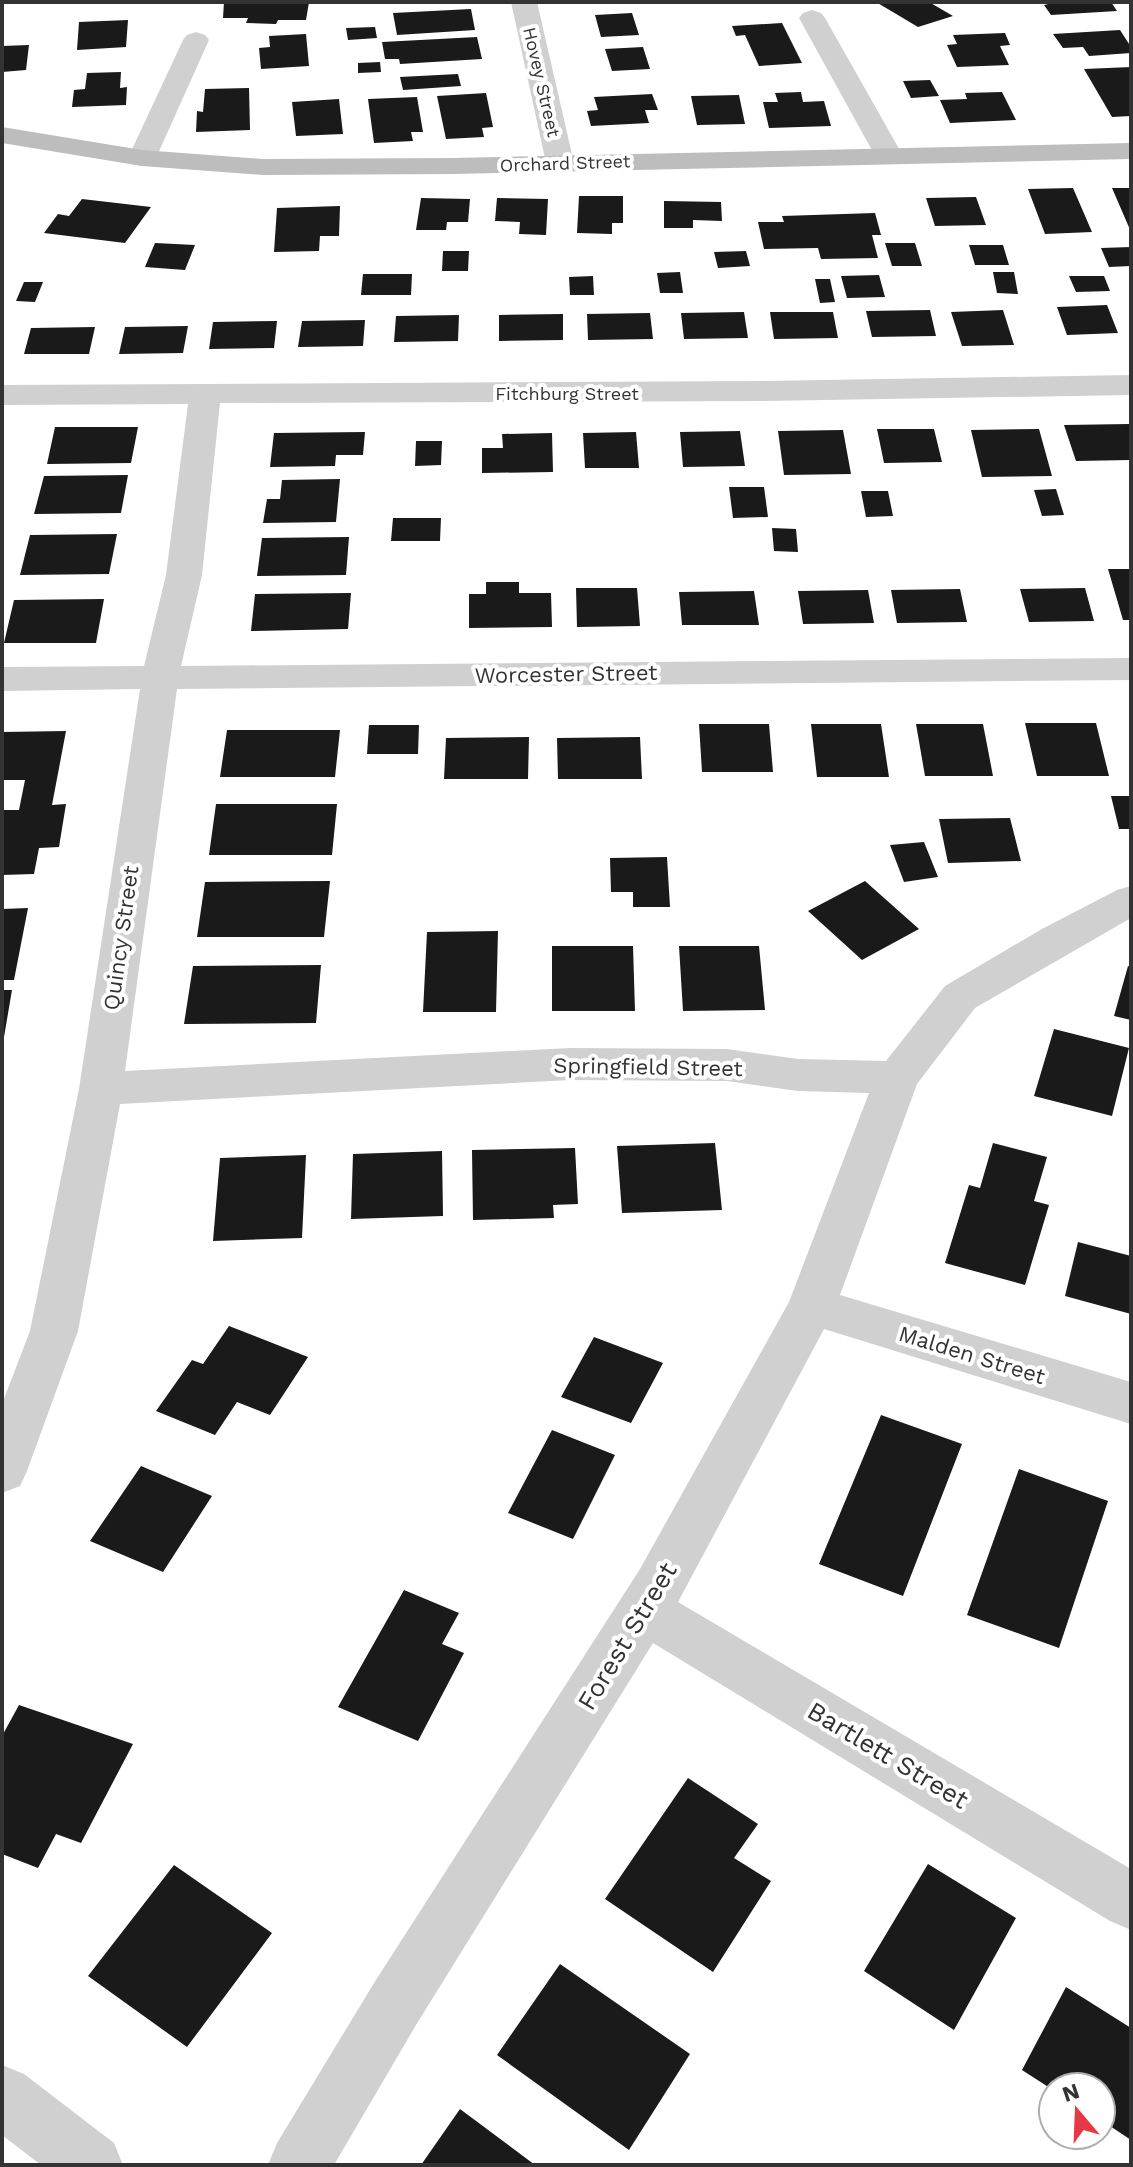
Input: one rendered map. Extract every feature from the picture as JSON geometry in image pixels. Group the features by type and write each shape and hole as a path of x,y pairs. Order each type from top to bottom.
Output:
{"main road":[{"name":"Orchard Street","path":"2,135 142,158 263,167 1131,151"}],"street":[{"name":"Hovey Street","path":"524,2 560,163"},
{"path":"812,18 888,154"},
{"path":"142,158 196,40"},
{"name":"Fitchburg Street","path":"2,395 205,396 1131,385"},
{"name":"Quincy Street","path":"2,1471 54,1331 101,1089 160,677 184,575 205,396"},
{"name":"Worcester Street","path":"2,679 1131,669"},
{"path":"897,1078 960,997 1057,939 1131,900"},
{"name":"Springfield Street","path":"101,1089 570,1064 727,1065 798,1075 897,1078"},
{"name":"Forest Street","path":"299,2165 395,2004 645,1610 812,1306 897,1078"},
{"name":"Malden Street","path":"812,1306 1131,1403"},
{"name":"Bartlett Street","path":"645,1610 1131,1901"},
{"path":"2,2096 92,2165"}],"building":[{"path":"224,2 309,2 306,20 278,20 276,24 246,23 248,18 223,18"},
{"path":"876,2 929,2 953,16 918,27"},
{"path":"1057,2 1111,2 1117,11 1051,15 1044,5"},
{"path":"471,9 475,30 397,35 393,13"},
{"path":"632,13 639,35 601,37 595,15"},
{"path":"128,20 126,47 77,50 79,22"},
{"path":"782,23 802,63 759,66 745,35 736,36 732,26"},
{"path":"375,27 377,38 348,40 346,28"},
{"path":"1120,30 1131,47 1131,53 1089,56 1083,47 1063,48 1053,34"},
{"path":"1005,33 1010,45 1000,46 1009,65 957,67 947,45 957,44 953,35"},
{"path":"306,34 309,66 261,69 259,48 270,47 269,36"},
{"path":"477,37 482,59 400,64 399,59 385,59 382,42"},
{"path":"29,45 26,70 2,72 2,46"},
{"path":"643,47 650,69 612,71 605,49"},
{"path":"380,62 381,72 358,73 358,63"},
{"path":"1131,67 1131,116 1112,117 1084,69"},
{"path":"121,72 120,88 127,87 126,105 72,107 74,90 85,89 87,73"},
{"path":"458,74 461,86 403,90 400,77"},
{"path":"930,80 939,96 911,98 903,81"},
{"path":"249,88 250,130 196,132 197,111 203,112 205,89"},
{"path":"801,92 803,102 824,101 831,126 769,128 763,102 778,102 775,93"},
{"path":"1002,92 1016,120 950,123 940,100 967,99 965,93"},
{"path":"486,93 493,127 482,128 484,137 446,139 437,96"},
{"path":"652,94 658,110 645,110 649,123 591,126 587,111 598,110 594,97"},
{"path":"739,95 745,124 697,125 691,96"},
{"path":"417,97 423,132 411,132 413,141 374,143 368,99"},
{"path":"339,99 343,134 296,136 292,102"},
{"path":"1073,188 1092,232 1045,234 1028,189"},
{"path":"1112,188 1131,188 1131,232"},
{"path":"579,196 623,196 623,223 612,223 612,234 577,233"},
{"path":"976,197 986,225 935,226 926,198"},
{"path":"421,198 470,199 468,222 447,222 446,230 416,230"},
{"path":"497,198 548,199 546,235 519,234 520,222 495,221"},
{"path":"82,199 151,207 125,243 44,233 58,214 69,216"},
{"path":"664,201 721,202 722,221 693,220 693,228 664,228"},
{"path":"340,206 339,236 320,236 319,251 274,252 277,208"},
{"path":"875,213 881,235 872,235 878,258 821,259 818,248 764,249 758,222 784,222 782,216"},
{"path":"155,243 195,245 185,270 145,267"},
{"path":"885,243 915,243 922,266 892,266"},
{"path":"969,245 1003,245 1009,265 975,265"},
{"path":"1131,247 1131,266 1109,267 1101,248"},
{"path":"443,251 469,251 468,271 442,271"},
{"path":"746,251 750,266 718,268 714,252"},
{"path":"680,272 683,293 660,293 657,273"},
{"path":"993,272 1014,272 1018,294 997,293"},
{"path":"363,274 412,274 411,295 361,295"},
{"path":"879,275 885,297 847,298 841,276"},
{"path":"593,276 594,295 570,295 569,277"},
{"path":"1069,276 1104,276 1110,291 1076,292"},
{"path":"815,279 830,279 835,302 820,303"},
{"path":"24,282 43,282 35,302 16,301"},
{"path":"1107,305 1118,333 1067,335 1057,307"},
{"path":"930,310 936,336 872,337 866,311"},
{"path":"1003,310 1014,345 962,346 951,312"},
{"path":"744,312 748,338 684,339 681,313"},
{"path":"770,312 833,312 838,338 774,339"},
{"path":"650,313 653,339 588,340 587,314"},
{"path":"563,314 563,340 499,341 499,315"},
{"path":"459,315 458,341 394,342 396,316"},
{"path":"365,320 363,346 298,347 302,321"},
{"path":"277,321 274,348 209,349 213,322"},
{"path":"188,326 183,353 119,354 125,327"},
{"path":"95,327 89,354 24,354 31,328"},
{"path":"1129,424 1131,460 1076,461 1064,425"},
{"path":"55,427 138,427 131,463 47,464"},
{"path":"877,429 934,429 942,462 884,463"},
{"path":"1039,429 1052,476 982,477 971,430"},
{"path":"843,430 851,474 784,475 778,431"},
{"path":"740,431 745,466 683,467 680,432"},
{"path":"365,432 363,455 336,455 335,466 270,467 274,433"},
{"path":"636,432 639,468 585,468 583,433"},
{"path":"552,433 553,472 482,473 482,448 503,448 502,434"},
{"path":"416,441 442,441 441,465 415,466"},
{"path":"128,475 121,513 34,514 44,476"},
{"path":"340,479 336,522 263,523 267,499 280,499 282,480"},
{"path":"729,487 764,487 768,517 733,518"},
{"path":"1056,489 1064,515 1042,516 1034,490"},
{"path":"861,491 888,491 893,516 866,517"},
{"path":"393,518 441,518 440,541 391,541"},
{"path":"772,528 796,529 798,552 774,551"},
{"path":"117,534 109,574 20,575 30,535"},
{"path":"349,537 346,575 257,576 262,538"},
{"path":"1108,569 1131,569 1131,620 1123,620"},
{"path":"486,582 519,582 519,593 551,593 552,627 469,628 469,594 486,594"},
{"path":"576,588 637,588 640,626 577,627"},
{"path":"1085,588 1094,621 1029,622 1020,589"},
{"path":"960,589 967,622 897,623 891,590"},
{"path":"868,590 874,623 803,624 798,591"},
{"path":"754,591 759,625 682,625 679,592"},
{"path":"351,593 348,629 251,631 255,594"},
{"path":"104,599 96,643 4,643 14,600"},
{"path":"1025,723 1096,723 1109,776 1037,776"},
{"path":"699,724 769,724 773,772 702,772"},
{"path":"811,724 881,724 889,777 817,777"},
{"path":"916,724 983,724 993,776 925,776"},
{"path":"369,725 419,725 418,754 367,754"},
{"path":"227,730 340,730 335,777 220,777"},
{"path":"66,731 52,805 66,804 59,847 39,848 34,874 2,875 2,810 19,810 25,780 2,780 2,732"},
{"path":"529,737 528,779 444,779 446,738"},
{"path":"640,737 642,779 558,779 557,738"},
{"path":"1111,796 1131,796 1131,829 1119,829"},
{"path":"216,804 337,804 332,855 209,855"},
{"path":"1010,818 1021,861 948,863 939,819"},
{"path":"924,842 938,877 904,882 890,845"},
{"path":"667,857 670,907 633,907 633,892 611,892 610,858"},
{"path":"330,881 324,937 197,937 205,882"},
{"path":"865,881 919,929 862,960 808,911"},
{"path":"28,908 14,980 2,980 2,909"},
{"path":"498,931 496,1012 423,1012 427,932"},
{"path":"552,946 633,946 635,1011 552,1011"},
{"path":"679,946 759,946 765,1010 683,1011"},
{"path":"321,965 316,1023 184,1024 193,966"},
{"path":"1128,966 1131,967 1131,1020 1114,1016"},
{"path":"2,990 12,990 4,1037 2,1037"},
{"path":"1054,1029 1129,1048 1112,1116 1034,1096"},
{"path":"715,1143 722,1210 622,1213 617,1146"},
{"path":"993,1143 1047,1157 1034,1201 1049,1205 1025,1285 945,1263 969,1185 980,1188"},
{"path":"575,1148 578,1204 553,1205 554,1218 473,1220 472,1150"},
{"path":"442,1151 443,1216 351,1219 353,1154"},
{"path":"306,1155 302,1238 213,1241 220,1158"},
{"path":"1078,1242 1131,1256 1131,1314 1065,1296"},
{"path":"229,1326 308,1357 270,1415 237,1402 215,1435 156,1411 192,1360 203,1364"},
{"path":"594,1337 663,1363 631,1423 561,1397"},
{"path":"881,1415 962,1444 903,1596 819,1564"},
{"path":"552,1430 615,1455 573,1539 508,1513"},
{"path":"141,1466 212,1496 163,1572 90,1541"},
{"path":"1019,1469 1108,1501 1059,1648 967,1615"},
{"path":"404,1590 459,1613 442,1644 464,1653 418,1741 338,1707"},
{"path":"19,1705 133,1744 81,1843 56,1834 38,1868 2,1854 2,1736"},
{"path":"688,1778 758,1824 734,1858 771,1881 713,1972 605,1899"},
{"path":"928,1864 1016,1918 954,2030 864,1971"},
{"path":"174,1865 272,1933 187,2047 88,1976"},
{"path":"560,1964 690,2054 629,2150 497,2055"},
{"path":"1066,1987 1131,2028 1131,2140 1117,2131 1117,2071 1037,2071 1037,2080 1022,2070"},
{"path":"460,2109 535,2165 421,2165"}]}
